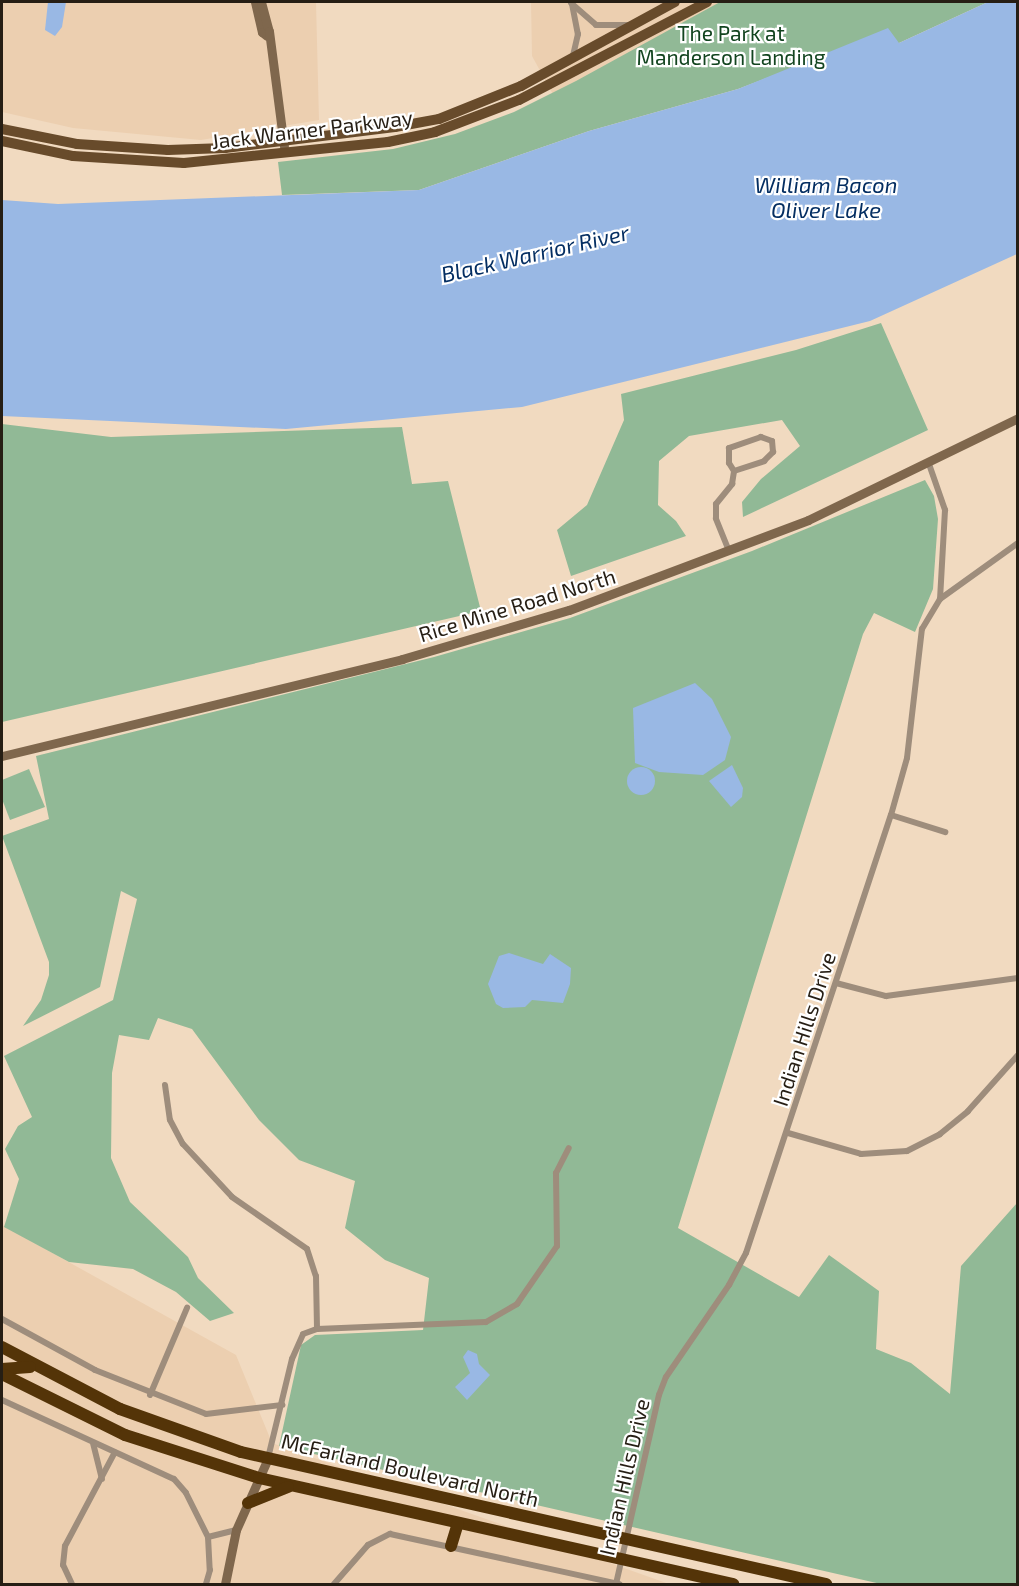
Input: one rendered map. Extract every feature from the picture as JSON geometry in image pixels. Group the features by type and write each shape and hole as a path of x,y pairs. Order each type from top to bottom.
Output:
{"highway":[{"name":"McFarland Boulevard North","path":"2,1347 37,1368 161,1426 268,1458 826,1584"},
{"path":"2,1369 37,1368"},
{"name":"McFarland Boulevard North","path":"2,1374 125,1435 259,1478 733,1584"},
{"path":"248,1503 273,1490 295,1486"},
{"path":"451,1546 458,1523"}],"main road":[{"path":"255,2 262,32 267,36"},
{"path":"261,2 269,31 267,36 284,155"},
{"name":"Jack Warner Parkway","path":"2,129 77,144 168,150 225,148 283,139 371,131 438,119 521,86 675,2"},
{"name":"Jack Warner Parkway","path":"2,141 73,156 143,163 284,155 388,142 479,117 707,2"},
{"name":"Rice Mine Road North","path":"2,756 509,629 729,552 929,464 1017,418"},
{"path":"225,1584 236,1530 268,1458"}],"street":[{"path":"571,2 596,25 632,24"},
{"path":"571,2 578,34 573,56"},
{"path":"729,552 716,511 716,504 732,484 734,471 729,463 729,448 761,437 772,441 773,452 764,461 734,471"},
{"name":"Indian Hills Drive","path":"618,1584 626,1538 666,1377 729,1285 746,1253 788,1133 891,815 907,758 918,647 930,612 940,598 945,510 929,464"},
{"path":"940,598 1017,543"},
{"path":"891,815 945,832"},
{"path":"836,983 886,996 1017,978"},
{"path":"788,1133 861,1154 907,1151 940,1134 968,1111 1017,1055"},
{"path":"165,1085 170,1120 183,1144 232,1197 307,1249 316,1276 316,1329"},
{"path":"268,1458 297,1342 303,1334 316,1329 459,1325 486,1322 510,1309 555,1254 559,1236 556,1173 568,1148"},
{"path":"150,1395 187,1308"},
{"path":"2,1319 150,1395 206,1414 282,1405"},
{"path":"2,1400 174,1479 186,1493 208,1536 210,1570 206,1584"},
{"path":"93,1442 102,1479"},
{"path":"72,1584 63,1565 65,1546 115,1452"},
{"path":"208,1536 236,1530"},
{"path":"334,1584 368,1545 378,1539 400,1535 618,1584"}],"shaded area":[{"path":"2,2 316,2 319,120 201,140 73,128 2,112"},
{"path":"531,2 978,2 573,131 532,56"},
{"path":"2,1225 236,1355 272,1443 669,1584 2,1584"}],"green space":[{"name":"The Park at Manderson Landing","path":"720,2 988,2 899,43 801,65 738,89 589,131 419,190 282,195 278,162 393,149 455,134 514,112 576,81"},
{"path":"881,323 928,430 743,517 742,502 761,479 800,446 782,420 689,436 659,461 658,505 676,521 686,536 571,576 557,530 587,505 624,420 621,394 796,350"},
{"path":"2,424 111,437 402,427 412,484 448,481 481,611 2,722"},
{"path":"925,480 934,496 938,519 933,589 915,632 874,613 863,634 678,1228 799,1297 829,1255 879,1291 876,1349 911,1363 950,1394 961,1266 1017,1203 1017,1584 881,1584 279,1446 301,1345 315,1335 423,1330 429,1278 385,1260 345,1228 355,1181 299,1160 259,1120 192,1029 158,1018 149,1040 119,1035 112,1073 111,1158 130,1202 188,1257 198,1278 234,1313 210,1321 176,1292 133,1269 69,1262 4,1227 19,1179 5,1149 18,1126 32,1117 4,1056 113,1000 137,899 121,891 100,987 23,1026 41,1000 49,975 49,962 2,836 49,819 36,756 434,657 570,618 752,551"},
{"path":"29,769 45,807 10,820 2,799 2,780"}],"water":[{"path":"48,2 66,2 62,27 55,36 45,30"},
{"name":"William Bacon Oliver Lake","path":"988,2 1017,2 1017,254 870,321 522,407 286,429 2,416 2,200 58,204 419,190 589,131 738,89 888,28 899,43"},
{"path":"695,683 712,699 731,737 725,760 703,775 659,772 635,763 633,708"},
{"path":"732,765 743,788 742,797 731,807 709,781"},
{"path":"641,767 651,771 655,781 651,791 641,795 631,791 627,781 631,771"},
{"path":"509,953 543,964 550,954 571,968 570,984 563,1003 532,1000 525,1007 503,1008 496,1004 488,984 499,956"},
{"path":"468,1350 477,1354 479,1364 490,1375 467,1400 455,1387 470,1373 463,1357"}],"water label":[{"name":"Black Warrior River","path":"535,253"}]}
